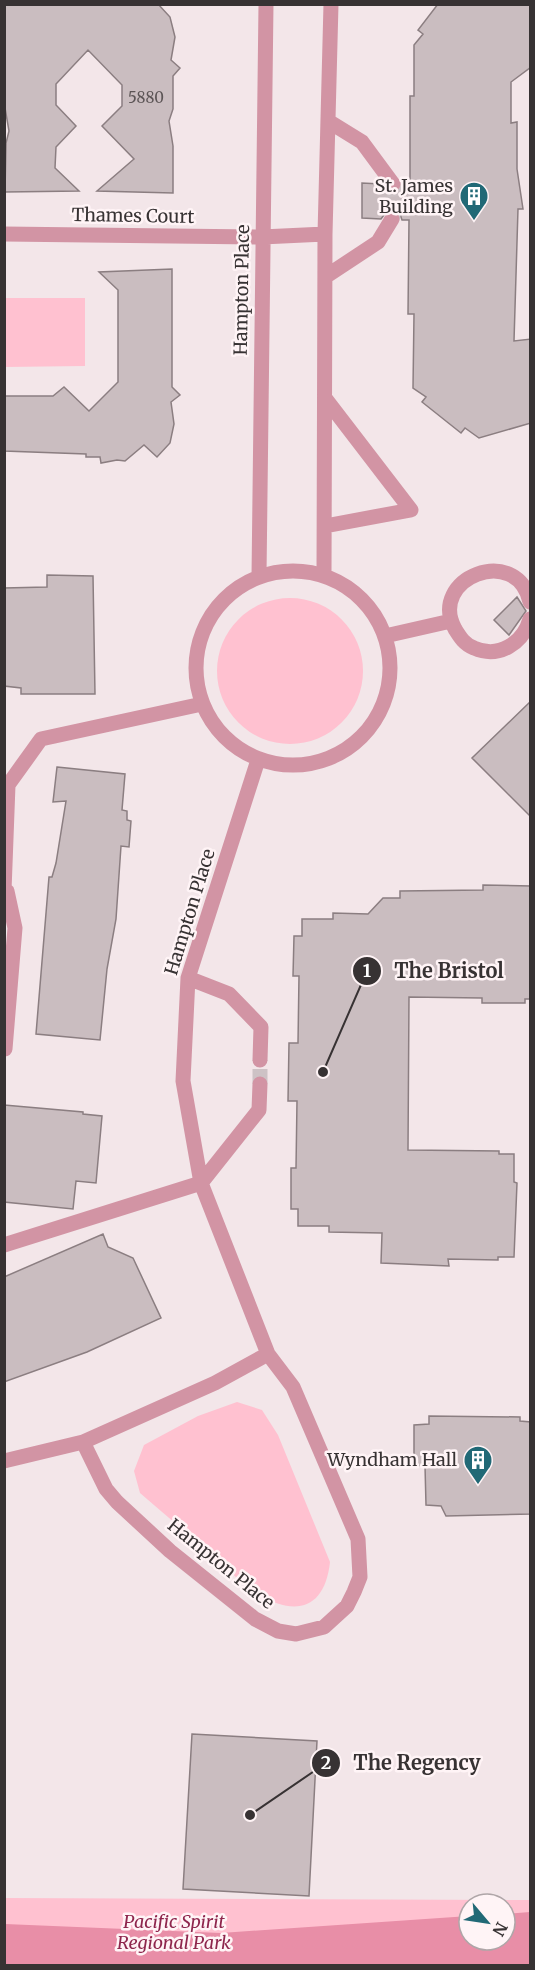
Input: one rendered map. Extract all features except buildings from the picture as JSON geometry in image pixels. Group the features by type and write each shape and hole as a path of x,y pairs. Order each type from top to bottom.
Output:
{"street":[{"name":"Hampton Place","path":"259,576 266,4"},
{"path":"324,576 325,234 330,4"},
{"path":"328,121 362,142 393,184"},
{"path":"325,277 378,242 392,219"},
{"name":"Thames Court","path":"4,234 262,237 325,234"},
{"path":"325,398 411,510 325,526"},
{"path":"531,602 525,587 515,578 497,570 476,573 461,583 451,600 451,621 462,641 474,649 492,652 511,647 527,631 531,619"},
{"path":"292,571 324,576 350,589 371,610 385,636 390,658 389,682 383,704 368,730 345,750 318,763 288,765 258,760 235,747 215,728 202,704 196,674 199,643 212,615 233,592 259,576 292,571"},
{"path":"385,636 451,621"},
{"path":"5,1049 15,928 6,891 8,784 41,739 202,704"},
{"name":"Hampton Place","path":"83,1442 106,1489 117,1502 170,1551 255,1619 278,1631 296,1634 324,1627 347,1606 360,1577 358,1539 293,1387 268,1354 201,1183 183,1081 188,978 258,760"},
{"path":"188,978 229,994 261,1027 260,1060"},
{"path":"4,1245 201,1183 259,1110 260,1084"},
{"path":"4,1461 83,1442 215,1383 268,1354"}],"green space":[{"path":"4,298 85,298 85,366 5,367"},
{"path":"290,598 304,599 318,604 331,610 342,619 351,630 357,643 362,657 362,685 357,699 351,712 342,723 331,732 318,738 304,743 290,744 276,743 262,738 249,732 238,723 229,712 223,699 218,685 217,671 218,657 223,643 229,630 238,619 249,610 262,604 276,599"},
{"path":"237,1402 262,1410 278,1435 330,1562 322,1590 307,1604 285,1606 253,1591 140,1493 134,1471 144,1445 198,1416"},
{"name":"Pacific Spirit Regional Park","path":"5,1898 457,1900 457,1952 517,1952 517,1900 530,1900 530,1965 5,1966"},
{"path":"530,1912 530,1965 5,1965 5,1924 221,1933 457,1917 457,1952 517,1952 517,1913"}],"tunnel":[{"path":"392,219 396,202 393,184"},
{"path":"260,1060 260,1084"}],"place":[{"name":"St. James Building","path":"474,222"},
{"name":"The Bristol","path":"323,1072"},
{"name":"Wyndham Hall","path":"478,1486"},
{"name":"The Regency","path":"250,1815"}]}
